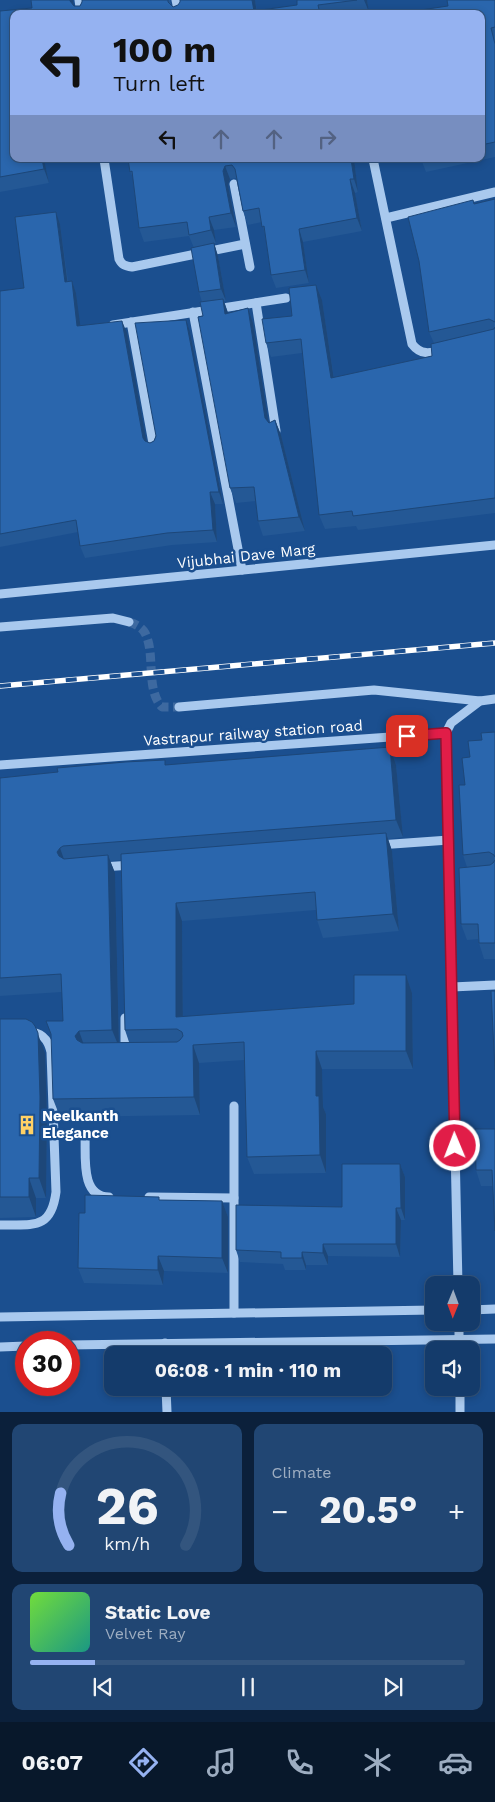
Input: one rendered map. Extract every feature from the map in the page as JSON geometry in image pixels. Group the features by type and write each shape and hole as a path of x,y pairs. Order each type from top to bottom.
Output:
{"street":[{"path":"104,162 121,264 132,266 245,244"},
{"path":"374,162 412,344 423,353 449,349"},
{"path":"234,184 250,267"},
{"path":"386,218 495,192"},
{"path":"106,326 286,298"},
{"path":"256,302 276,431"},
{"path":"193,312 242,570"},
{"path":"131,322 154,449"},
{"name":"Vijubhai Dave Marg","path":"0,594 495,546"},
{"path":"0,627 113,618 129,622"},
{"path":"179,707 374,690 480,701 495,700"},
{"path":"458,1276 446,733 451,724 480,701"},
{"name":"Vastrapur railway station road","path":"0,765 446,733"},
{"path":"369,846 448,840"},
{"path":"96,868 141,864"},
{"path":"121,866 122,875"},
{"path":"450,878 461,876"},
{"path":"452,987 495,985"},
{"path":"124,1013 121,1053 135,1053"},
{"path":"0,1225 39,1223 51,1212 56,1192 51,1052 49,1044 46,1038 40,1034 16,1032"},
{"path":"234,1106 234,1313"},
{"path":"85,1136 88,1179 91,1190 96,1195 102,1197 121,1197"},
{"path":"140,1197 234,1198"},
{"path":"480,1310 495,1309"},
{"path":"0,1317 425,1310"},
{"path":"458,1331 458,1340"},
{"path":"80,1345 495,1339"},
{"path":"0,1346 15,1346"},
{"path":"166,1396 167,1412"},
{"path":"460,1396 460,1412"}],"building":[{"path":"31,0 70,0 74,6 80,6 82,0 168,0 173,7 178,5 180,0 252,0 254,10 11,10 32,8"},
{"path":"297,0 357,0 318,5 319,10 261,10 297,5"},
{"path":"447,0 495,0 495,27 491,28 495,44 495,142 485,144 485,10 420,10 448,6"},
{"path":"10,10 10,162 43,162 44,169 0,177 0,11"},
{"path":"128,162 351,162 354,179 350,179 357,218 299,229 305,270 271,275 264,226 262,227 259,208 243,211 235,169 232,165 225,166 223,171 231,213 209,217 211,230 189,235 187,222 139,228 132,171 130,172"},
{"path":"495,199 495,322 489,319 429,332 419,261 408,217 473,200 474,204"},
{"path":"56,212 65,282 72,281 77,326 122,321 143,438 150,443 154,441 156,436 135,323 186,320 219,492 210,492 213,530 167,533 80,546 76,520 0,534 0,291 24,288 15,217"},
{"path":"214,243 221,289 199,292 191,248"},
{"path":"316,285 331,378 432,356 431,344 494,329 495,327 495,498 353,516 352,511 319,515 301,339 266,343 262,319 292,316 289,288"},
{"path":"223,299 225,314 248,308 265,418 269,423 275,420 299,517 258,521 254,487 230,488 198,317 203,316 200,302"},
{"path":"495,732 495,857 489,852 463,855 459,785 465,785 462,758 470,757 468,741 482,740 481,733"},
{"path":"390,747 396,820 63,846 57,852 64,859 108,855 112,1030 79,1031 75,1036 77,1040 82,1043 177,1042 183,1036 182,1032 177,1029 125,1030 121,854 386,833 393,914 317,920 315,892 176,903 176,1017 354,1004 354,975 406,975 406,1051 316,1051 316,1096 319,1096 320,1155 247,1157 244,1042 193,1045 194,1097 53,1099 51,1034 46,1021 63,1021 61,974 0,978 0,778 58,772 57,768 125,762 165,760 165,765"},
{"path":"495,860 495,943 479,943 478,924 461,924 459,868 490,865"},
{"path":"491,991 495,991 495,1070"},
{"name":"Neelkanth Elegance","path":"0,1019 26,1019 32,1022 38,1033 40,1097 39,1178 29,1178 29,1197 0,1197"},
{"path":"475,1129 495,1129 495,1231 492,1170 476,1170"},
{"path":"342,1164 400,1164 401,1208 396,1208 396,1244 323,1244 323,1253 302,1252 302,1258 281,1258 281,1252 236,1250 236,1205 342,1207"},
{"path":"85,1195 159,1197 159,1200 222,1201 222,1258 158,1256 158,1270 78,1268 79,1213 85,1213"}],"tunnel":[{"path":"129,622 142,629 148,641 152,681 157,700 162,707 179,707"}],"railway":[{"path":"0,686 495,643"}],"place":[{"name":"Neelkanth Elegance","path":"27,1125"}],"route":[{"path":"407,736 446,733 455,1146"}]}
